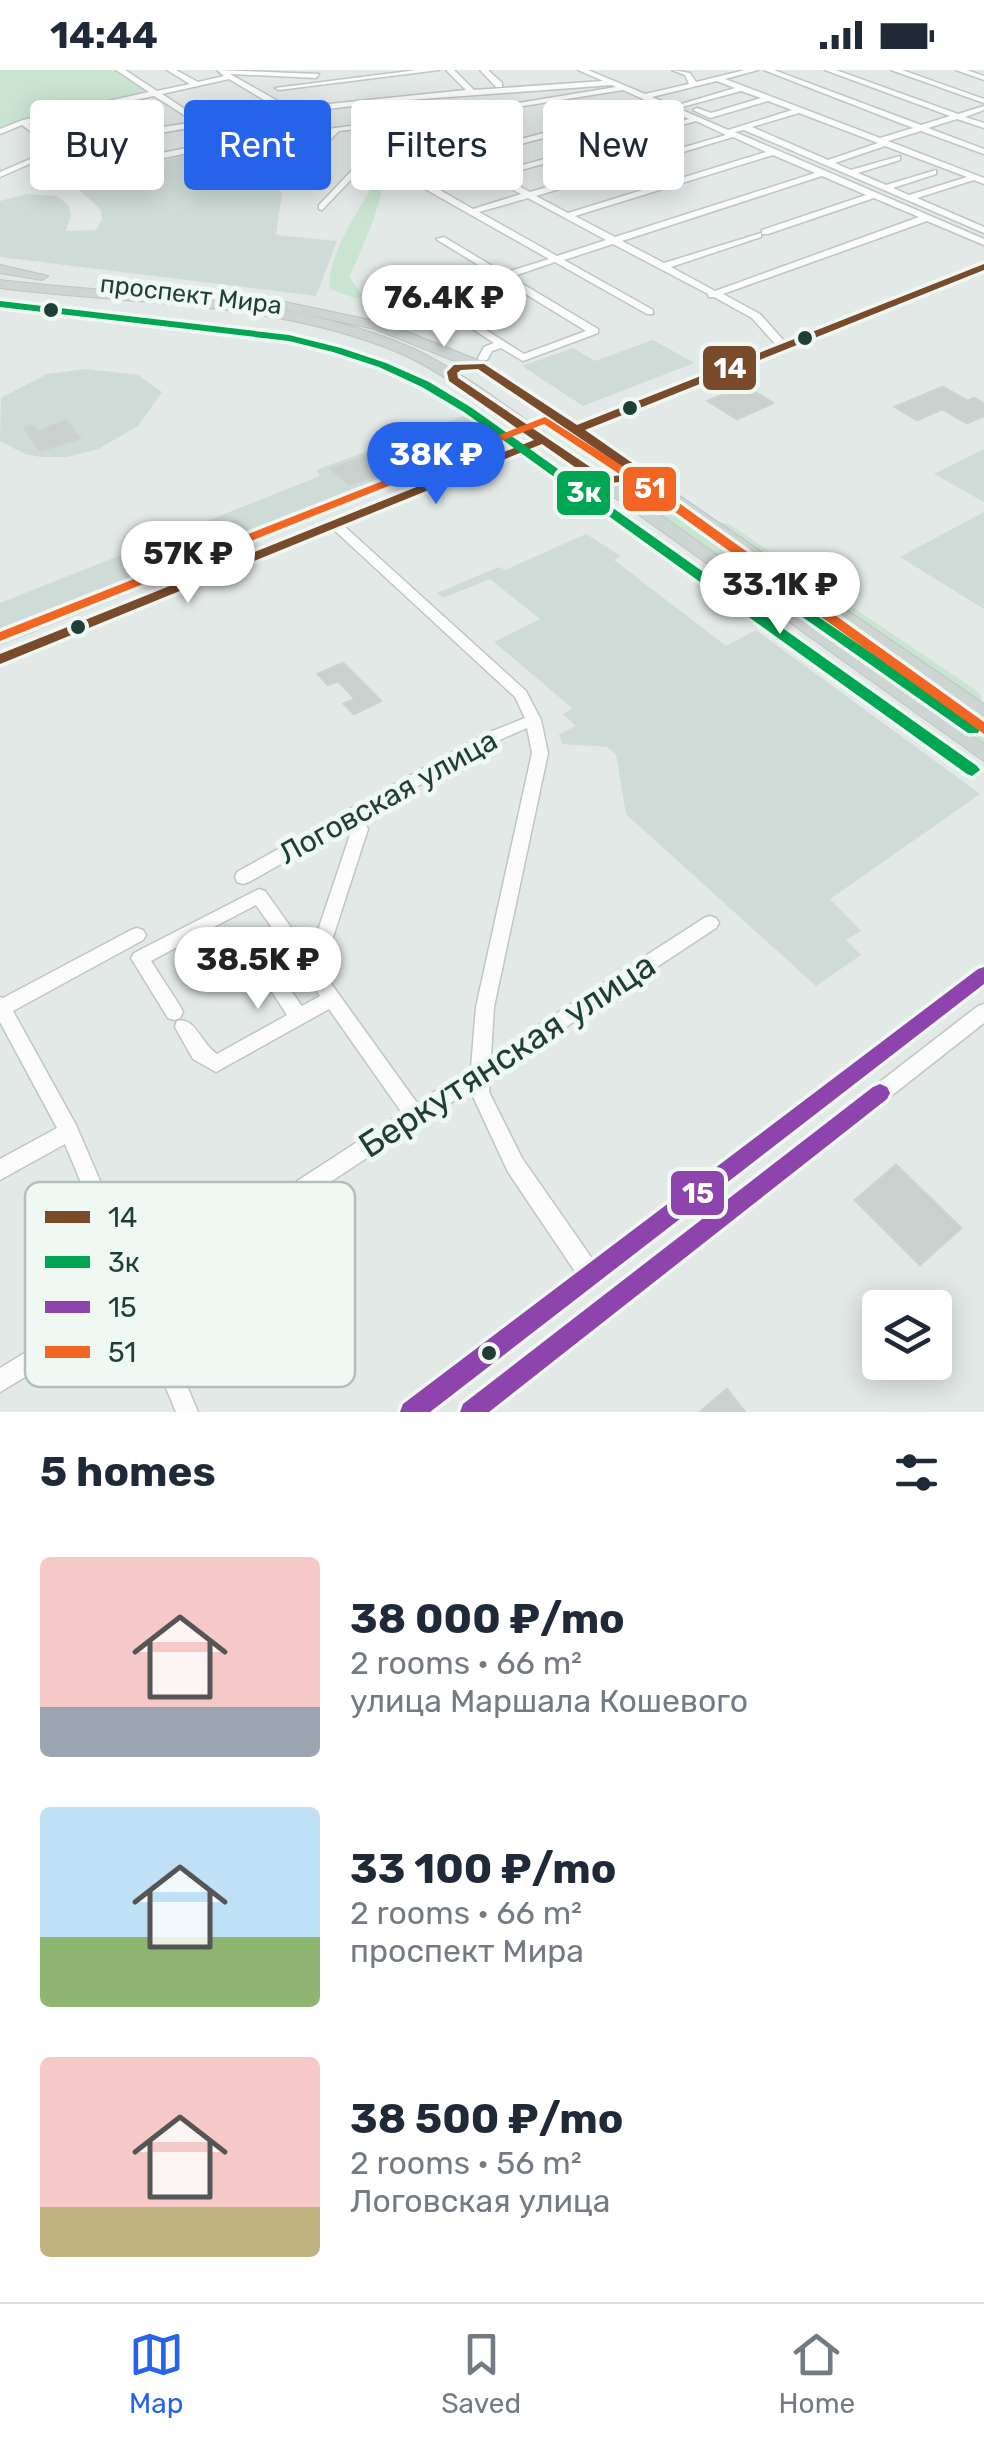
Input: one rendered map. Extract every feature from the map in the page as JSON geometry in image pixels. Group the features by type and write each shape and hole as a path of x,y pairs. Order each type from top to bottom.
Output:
{"main road":[{"name":"проспект Мира","path":"0,269 361,317 482,362 984,713"},
{"path":"5,285 24,274"},
{"name":"проспект Мира","path":"5,285 198,306 344,330 393,345 454,379 603,481 984,754"},
{"path":"454,379 452,372 458,367 482,362"},
{"path":"603,481 627,478 634,469"},
{"path":"842,653 875,637"}],"street":[{"path":"120,70 184,112"},
{"path":"171,70 196,84"},
{"path":"220,70 362,78"},
{"path":"220,70 270,100"},
{"path":"279,88 435,70"},
{"path":"450,70 472,92"},
{"path":"484,70 499,85"},
{"path":"582,70 644,97 663,100"},
{"path":"676,70 688,74 694,86"},
{"path":"523,139 752,70"},
{"path":"768,70 984,152"},
{"path":"829,70 984,126"},
{"path":"895,70 984,105"},
{"path":"960,70 984,78"},
{"path":"125,100 230,77"},
{"path":"720,80 981,178"},
{"path":"331,107 472,92 613,84"},
{"path":"523,106 624,88"},
{"path":"684,103 743,88"},
{"path":"684,105 710,116 769,98"},
{"path":"658,99 774,152 850,173 984,230"},
{"path":"504,276 826,168 915,127 984,105"},
{"path":"472,212 800,110"},
{"path":"523,167 696,119"},
{"path":"0,132 30,121"},
{"path":"23,122 30,127"},
{"path":"745,127 874,195 984,242"},
{"path":"164,153 225,142 351,129"},
{"path":"331,135 335,131"},
{"path":"566,216 774,152"},
{"path":"0,154 14,166"},
{"path":"850,173 897,158"},
{"path":"0,175 30,161"},
{"path":"884,188 933,172"},
{"path":"322,206 351,176"},
{"path":"908,198 981,178"},
{"path":"434,190 650,312"},
{"path":"518,190 762,321 771,337 784,347"},
{"path":"661,268 874,195"},
{"path":"712,295 926,218"},
{"path":"441,239 594,332 522,358 467,322 497,311"},
{"path":"577,430 984,268"},
{"path":"482,362 488,349 502,344"},
{"path":"0,657 336,526 542,440"},
{"path":"0,657 542,440"},
{"path":"336,526 521,694 534,720 540,753 485,1007 479,1094 516,1165 590,1275"},
{"name":"Логовская улица","path":"244,877 490,738 534,720"},
{"name":"Логовская улица","path":"314,969 360,829"},
{"path":"333,998 216,1064 200,1054 140,958 259,896 314,969 414,1115"},
{"name":"Беркутянская улица","path":"312,1182 710,923"},
{"path":"197,928 214,954"},
{"path":"90,1182 69,1132 1,1006 136,935"},
{"path":"411,1412 984,974"},
{"path":"281,992 299,1017"},
{"path":"471,1412 984,1012"},
{"path":"0,1170 69,1132"},
{"name":"Беркутянская улица","path":"0,1380 25,1365"},
{"path":"176,1387 187,1412"}],"shaded area":[{"path":"184,156 184,190 277,190 282,193 276,235 337,241 316,296 0,257 0,201 27,194 57,196 68,205 71,215 66,231 96,230 102,220 101,210 79,190 164,190 164,161"},
{"path":"653,340 694,363 583,406 522,366 573,348 595,361"},
{"path":"87,369 138,375 162,392 138,426 98,449 67,457 41,457 25,454 0,441 1,398 47,374"},
{"path":"467,415 506,442 0,646 0,603 320,476 316,470"},
{"path":"984,449 984,502 934,474"},
{"path":"984,512 984,609 900,557"},
{"path":"586,534 621,556 614,560 726,646 756,630 980,794 830,899 861,931 846,940 861,955 816,986 626,814 616,754 607,747 562,744 559,734 576,726 563,714 572,708 494,642 540,619 490,579 443,598 437,593 499,567 505,570"}],"green space":[{"path":"0,70 117,70 153,93 121,100 30,100 30,120 0,131"},
{"path":"370,190 382,190 349,277 363,296 357,299 330,289 332,265"},
{"path":"627,480 855,639 854,643 842,646 613,484"},
{"path":"710,521 729,524 980,693 984,711"},
{"path":"870,652 984,729 984,745 863,659"}],"building":[{"path":"745,386 773,403 737,419 708,401"},
{"path":"943,387 968,401 974,398 984,404 984,416 967,423 942,409 917,420 895,407"},
{"path":"66,420 80,438 40,451 24,428 33,425 38,432"},
{"path":"366,456 384,472 349,485 331,469"},
{"path":"236,521 245,529 196,548 188,540"},
{"path":"343,663 381,701 354,714 344,704 355,699 338,681 328,685 318,674"},
{"path":"896,1165 961,1228 920,1265 855,1200"},
{"path":"727,1389 745,1412 700,1412"}],"transit line":[{"name":"14","path":"541,439 453,379 452,372 458,367 480,366 576,429 984,267"},
{"name":"3к","path":"0,304 289,338 360,357 404,374 468,410 972,770"},
{"name":"51","path":"0,637 545,420 661,496 984,729"},
{"name":"14","path":"0,659 543,440 603,481 627,478 634,469 578,430"},
{"name":"3к","path":"789,601 973,729"},
{"name":"15","path":"411,1412 984,974"},
{"name":"15","path":"471,1412 880,1093"}]}
